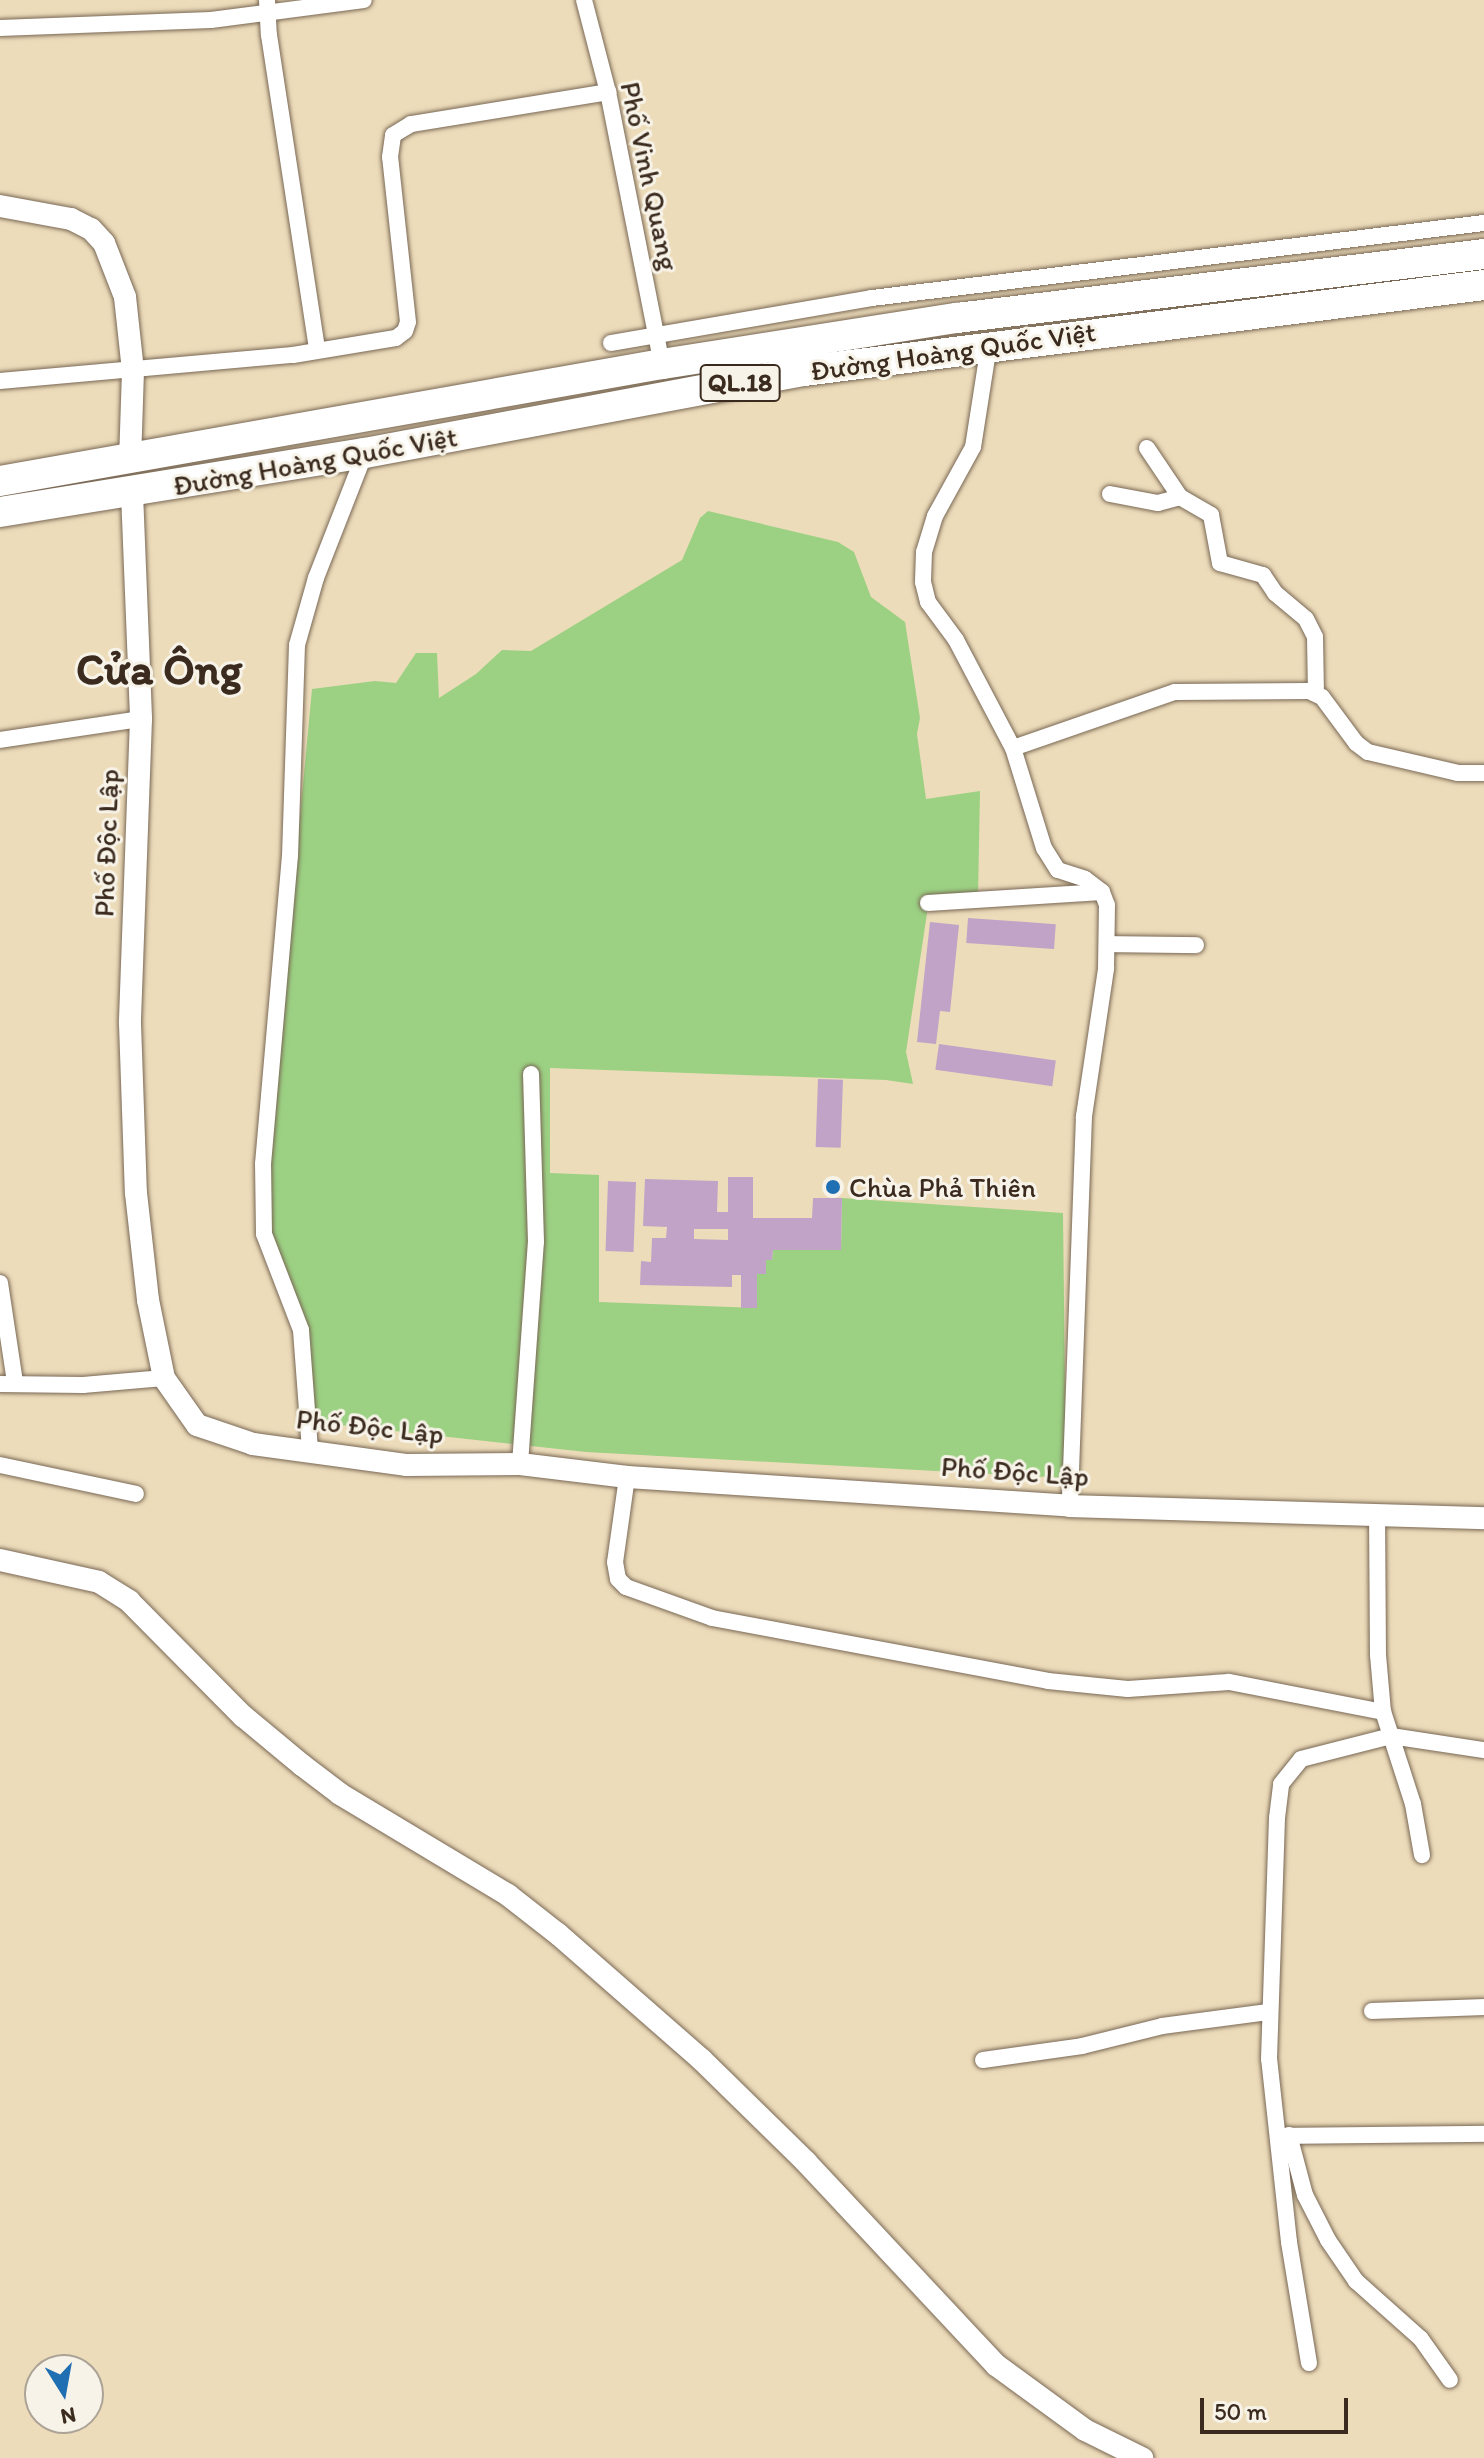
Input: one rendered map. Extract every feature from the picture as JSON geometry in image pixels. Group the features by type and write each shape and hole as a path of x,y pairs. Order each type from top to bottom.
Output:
{"highway":[{"name":"Đường Hoàng Quốc Việt","path":"0,481 130,460 659,350 1484,254"},
{"name":"Đường Hoàng Quốc Việt","path":"0,512 365,453 804,371 989,345 1484,285"}],"street":[{"path":"0,28 364,0"},
{"name":"Phố Vinh Quang","path":"584,0 608,92 659,350"},
{"path":"267,8 317,350"},
{"path":"0,381 133,371 396,338 405,331 408,322 390,157 393,135 411,124 608,92"},
{"path":"0,206 71,219 91,229 104,243 125,297 133,371 130,460"},
{"path":"611,343 659,350 872,298 1484,223"},
{"path":"989,345 973,447 935,516 924,552 923,582 928,602 949,627 1013,748 1044,848 1058,870 1085,879 1102,892 1107,905 1108,944 1084,1116 1070,1506"},
{"path":"1147,448 1180,497 1211,515 1220,563 1263,575 1275,593 1306,619 1315,637 1316,693 1368,752 1458,773 1484,773"},
{"path":"310,1450 301,1330 264,1234 263,1164 290,856 297,645 316,578 365,453"},
{"name":"Phố Độc Lập","path":"132,493 141,719 130,1024 136,1193 148,1300 164,1378 197,1425 253,1444 406,1465 520,1464 627,1477 1070,1506 1484,1518"},
{"path":"1110,494 1158,503 1180,497"},
{"path":"1013,748 1175,692 1316,693"},
{"path":"0,740 141,719"},
{"path":"928,903 1102,892"},
{"path":"1108,944 1196,945"},
{"path":"520,1464 536,1242 531,1074"},
{"path":"0,1283 8,1383 83,1385 164,1378"},
{"path":"0,1465 136,1494"},
{"path":"627,1477 615,1562 618,1579 626,1587 712,1618 1048,1681 1128,1689 1229,1682 1382,1704"},
{"path":"1377,1515 1382,1704 1413,1804 1422,1855"},
{"path":"0,1560 99,1582 129,1601 243,1716 302,1765 340,1794 508,1895 558,1934 702,2060 806,2162 996,2365 1085,2430 1142,2458"},
{"path":"1309,2363 1289,2242 1283,2136 1268,2012 1281,1784 1301,1759 1391,1736 1484,1750"},
{"path":"1372,2011 1484,2007"},
{"path":"983,2060 1082,2046 1162,2026 1268,2012"},
{"path":"1283,2136 1484,2134"},
{"path":"1283,2136 1305,2195 1328,2240 1356,2281 1421,2339 1450,2380"}],"green space":[{"path":"708,511 838,542 854,552 871,597 905,622 920,718 917,734 926,799 980,791 978,897 928,907 906,1052 913,1084 886,1080 550,1068 550,1173 599,1175 599,1302 757,1308 757,1274 766,1274 766,1260 772,1260 773,1250 841,1249 842,1198 1063,1213 1066,1478 586,1452 313,1422 272,1236 269,1189 279,1040 312,689 375,681 396,683 416,653 437,653 439,698 476,674 502,650 531,651 682,560 700,518"}],"building":[{"path":"968,918 1056,924 1054,949 966,943"},
{"path":"930,922 959,925 950,1012 940,1011 936,1044 917,1042"},
{"path":"939,1044 1056,1060 1052,1086 935,1070"},
{"path":"818,1079 843,1080 841,1148 816,1147"},
{"path":"728,1177 753,1177 753,1218 812,1218 813,1198 842,1198 841,1250 773,1250 772,1260 766,1260 766,1274 757,1274 757,1308 741,1308 741,1275 732,1275 732,1287 640,1285 641,1261 651,1262 652,1238 666,1238 667,1227 643,1226 645,1179 718,1181 717,1212 728,1212","holes":["694,1229 728,1229 728,1240 694,1239"]},
{"path":"608,1181 636,1182 634,1252 606,1251"}],"place":[{"name":"Chùa Phả Thiên","path":"833,1187"}],"district":[{"name":"Cửa Ông","path":"159,669"}]}
